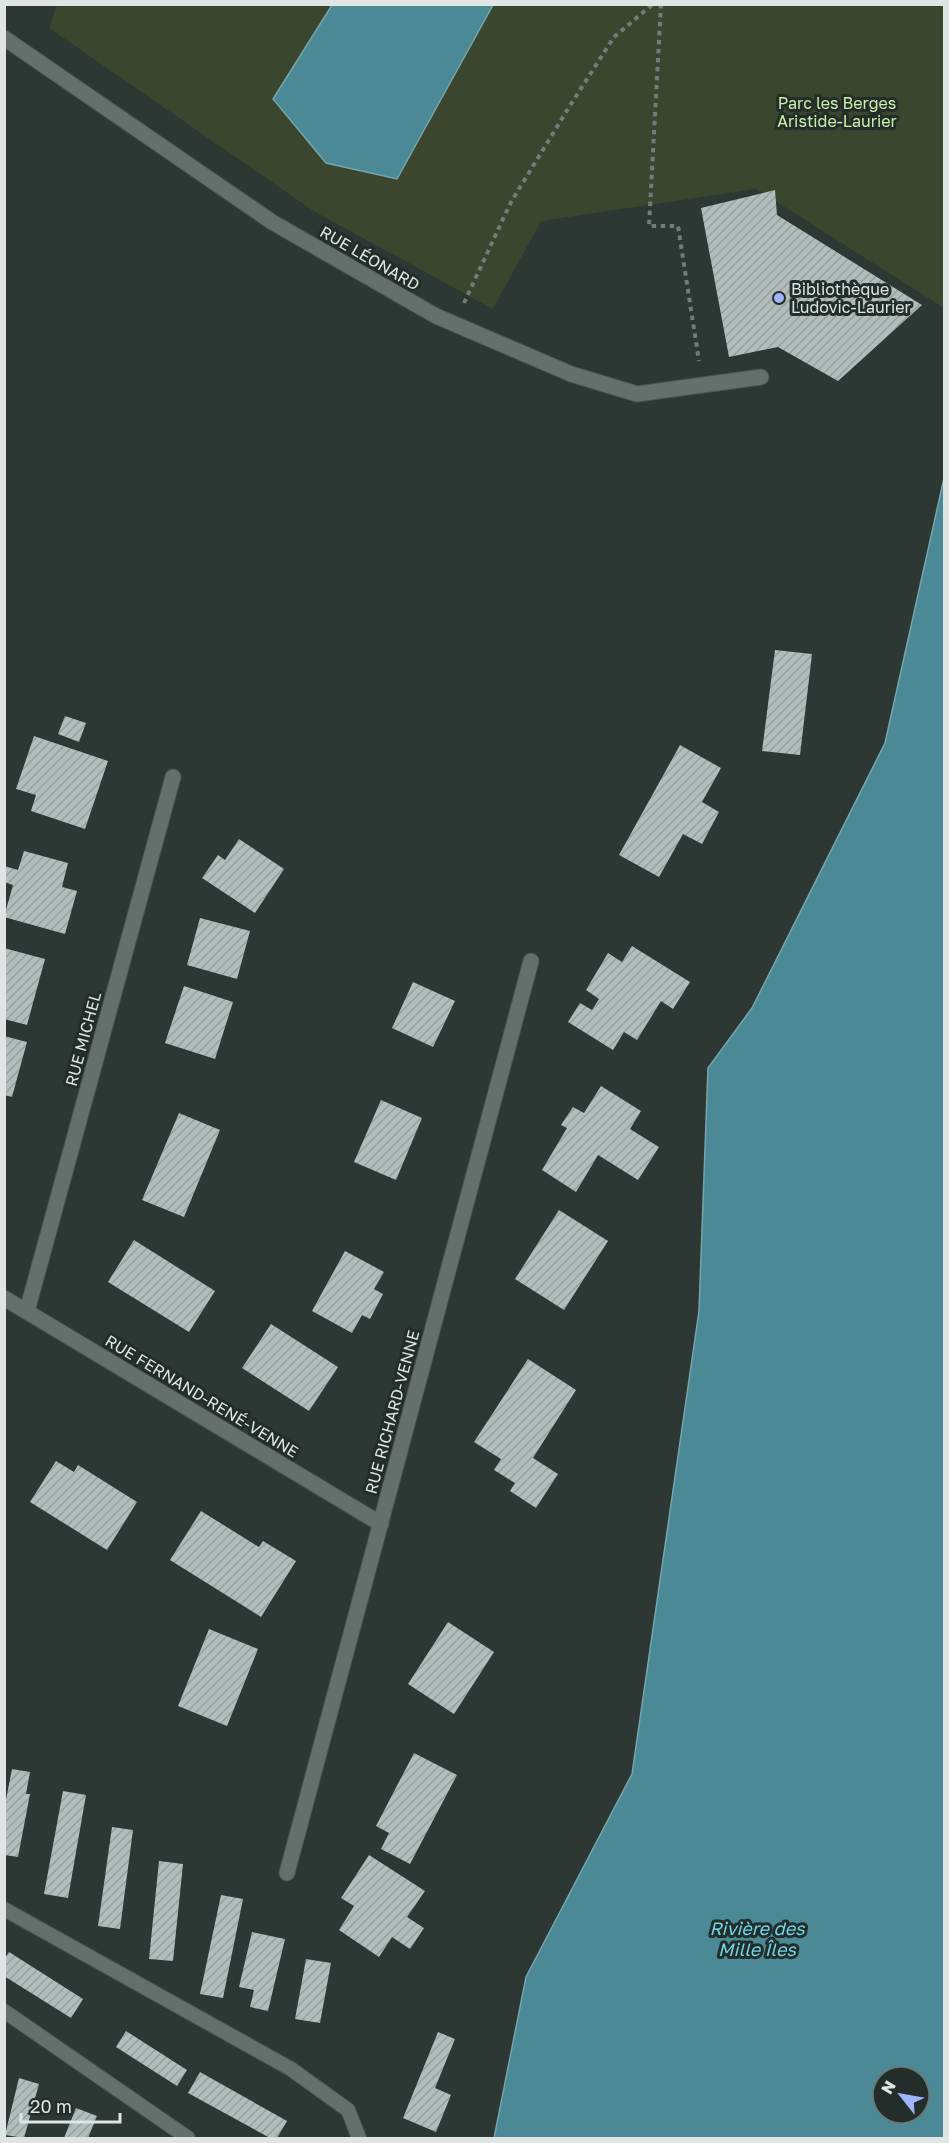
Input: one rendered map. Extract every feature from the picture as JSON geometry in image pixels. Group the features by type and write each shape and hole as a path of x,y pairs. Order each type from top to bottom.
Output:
{"street":[{"name":"RUE LÉONARD","path":"4,38 272,222 436,316 571,374 637,394 761,377"},
{"name":"RUE MICHEL","path":"27,1311 173,777"},
{"name":"RUE RICHARD-VENNE","path":"287,1873 531,961"},
{"name":"RUE FERNAND-RENÉ-VENNE","path":"4,1298 381,1524"}],"lane":[{"path":"4,1909 291,2069 348,2110 359,2139"},
{"path":"4,2011 188,2139"}],"path":[{"path":"454,324 512,202 571,104 614,37 653,4"},
{"path":"661,4 649,226 678,226 702,385"}],"green space":[{"name":"Parc les Berges Aristide-Laurier","path":"57,5 332,5 273,99 397,179 493,5 944,5 944,308 756,189 541,221 493,309 315,212 49,28"}],"water":[{"path":"332,5 493,5 397,179 326,163 273,99"},
{"name":"Rivière des Mille Îles","path":"944,478 944,2138 494,2138 526,1977 632,1774 699,1311 708,1068 752,1008 885,743"}],"building":[{"path":"775,190 777,215 922,305 838,381 778,347 729,357 701,208"},
{"path":"775,650 812,654 800,755 762,751"},
{"path":"65,716 86,723 79,742 58,734"},
{"path":"34,736 108,761 85,829 31,811 36,795 16,789"},
{"path":"680,745 721,768 702,802 719,812 702,844 683,834 659,877 619,855"},
{"path":"239,839 284,869 255,913 202,878 218,855 225,860"},
{"path":"24,851 68,863 62,887 77,891 65,934 4,917 13,885 4,882 4,866 18,870"},
{"path":"200,918 250,931 237,979 187,965"},
{"path":"632,946 690,982 673,1009 661,1001 637,1040 624,1032 613,1050 568,1022 580,1003 592,1010 599,999 586,990 608,953 622,962"},
{"path":"4,948 45,959 27,1025 4,1019"},
{"path":"413,982 455,1001 433,1047 392,1028"},
{"path":"184,986 233,1002 215,1059 165,1043"},
{"path":"4,1036 27,1042 12,1097 4,1095"},
{"path":"601,1086 641,1111 630,1129 659,1147 638,1180 598,1155 576,1192 542,1170 567,1128 561,1125 573,1107 584,1113"},
{"path":"381,1100 422,1118 396,1180 354,1162"},
{"path":"179,1113 220,1130 184,1217 142,1200"},
{"path":"559,1210 608,1241 564,1310 515,1279"},
{"path":"134,1240 215,1291 189,1332 108,1282"},
{"path":"345,1251 384,1272 374,1289 383,1294 370,1319 362,1315 352,1333 312,1311"},
{"path":"271,1324 338,1367 309,1411 242,1368"},
{"path":"528,1359 576,1390 533,1458 558,1474 536,1508 510,1491 515,1483 494,1470 501,1459 474,1442"},
{"path":"56,1461 74,1472 78,1465 137,1502 107,1550 30,1502"},
{"path":"201,1511 259,1547 263,1541 296,1561 261,1617 170,1560"},
{"path":"448,1622 494,1652 454,1714 408,1684"},
{"path":"209,1629 258,1649 227,1726 178,1706"},
{"path":"414,1753 457,1775 410,1864 381,1849 389,1833 376,1826"},
{"path":"12,1769 30,1772 26,1794 30,1794 18,1857 4,1855 4,1810"},
{"path":"63,1791 86,1795 68,1898 44,1894"},
{"path":"112,1827 133,1830 120,1929 98,1926"},
{"path":"369,1855 425,1891 407,1917 424,1928 410,1949 392,1937 379,1957 339,1930 354,1906 341,1898"},
{"path":"159,1861 183,1864 173,1961 149,1959"},
{"path":"221,1895 243,1899 223,1998 200,1994"},
{"path":"252,1932 285,1939 268,2011 250,2007 254,1990 239,1987"},
{"path":"9,1952 83,1999 71,2018 4,1976 4,1959"},
{"path":"306,1959 331,1963 320,2023 295,2019"},
{"path":"126,2031 187,2070 177,2086 116,2047"},
{"path":"438,2032 455,2039 435,2088 451,2095 436,2132 403,2118"},
{"path":"200,2072 287,2121 277,2138 270,2138 188,2093"},
{"path":"19,2078 39,2084 24,2138 5,2135"},
{"path":"76,2108 97,2116 88,2138 64,2138"}],"place":[{"name":"Bibliothèque Ludovic-Laurier","path":"779,298"}]}
